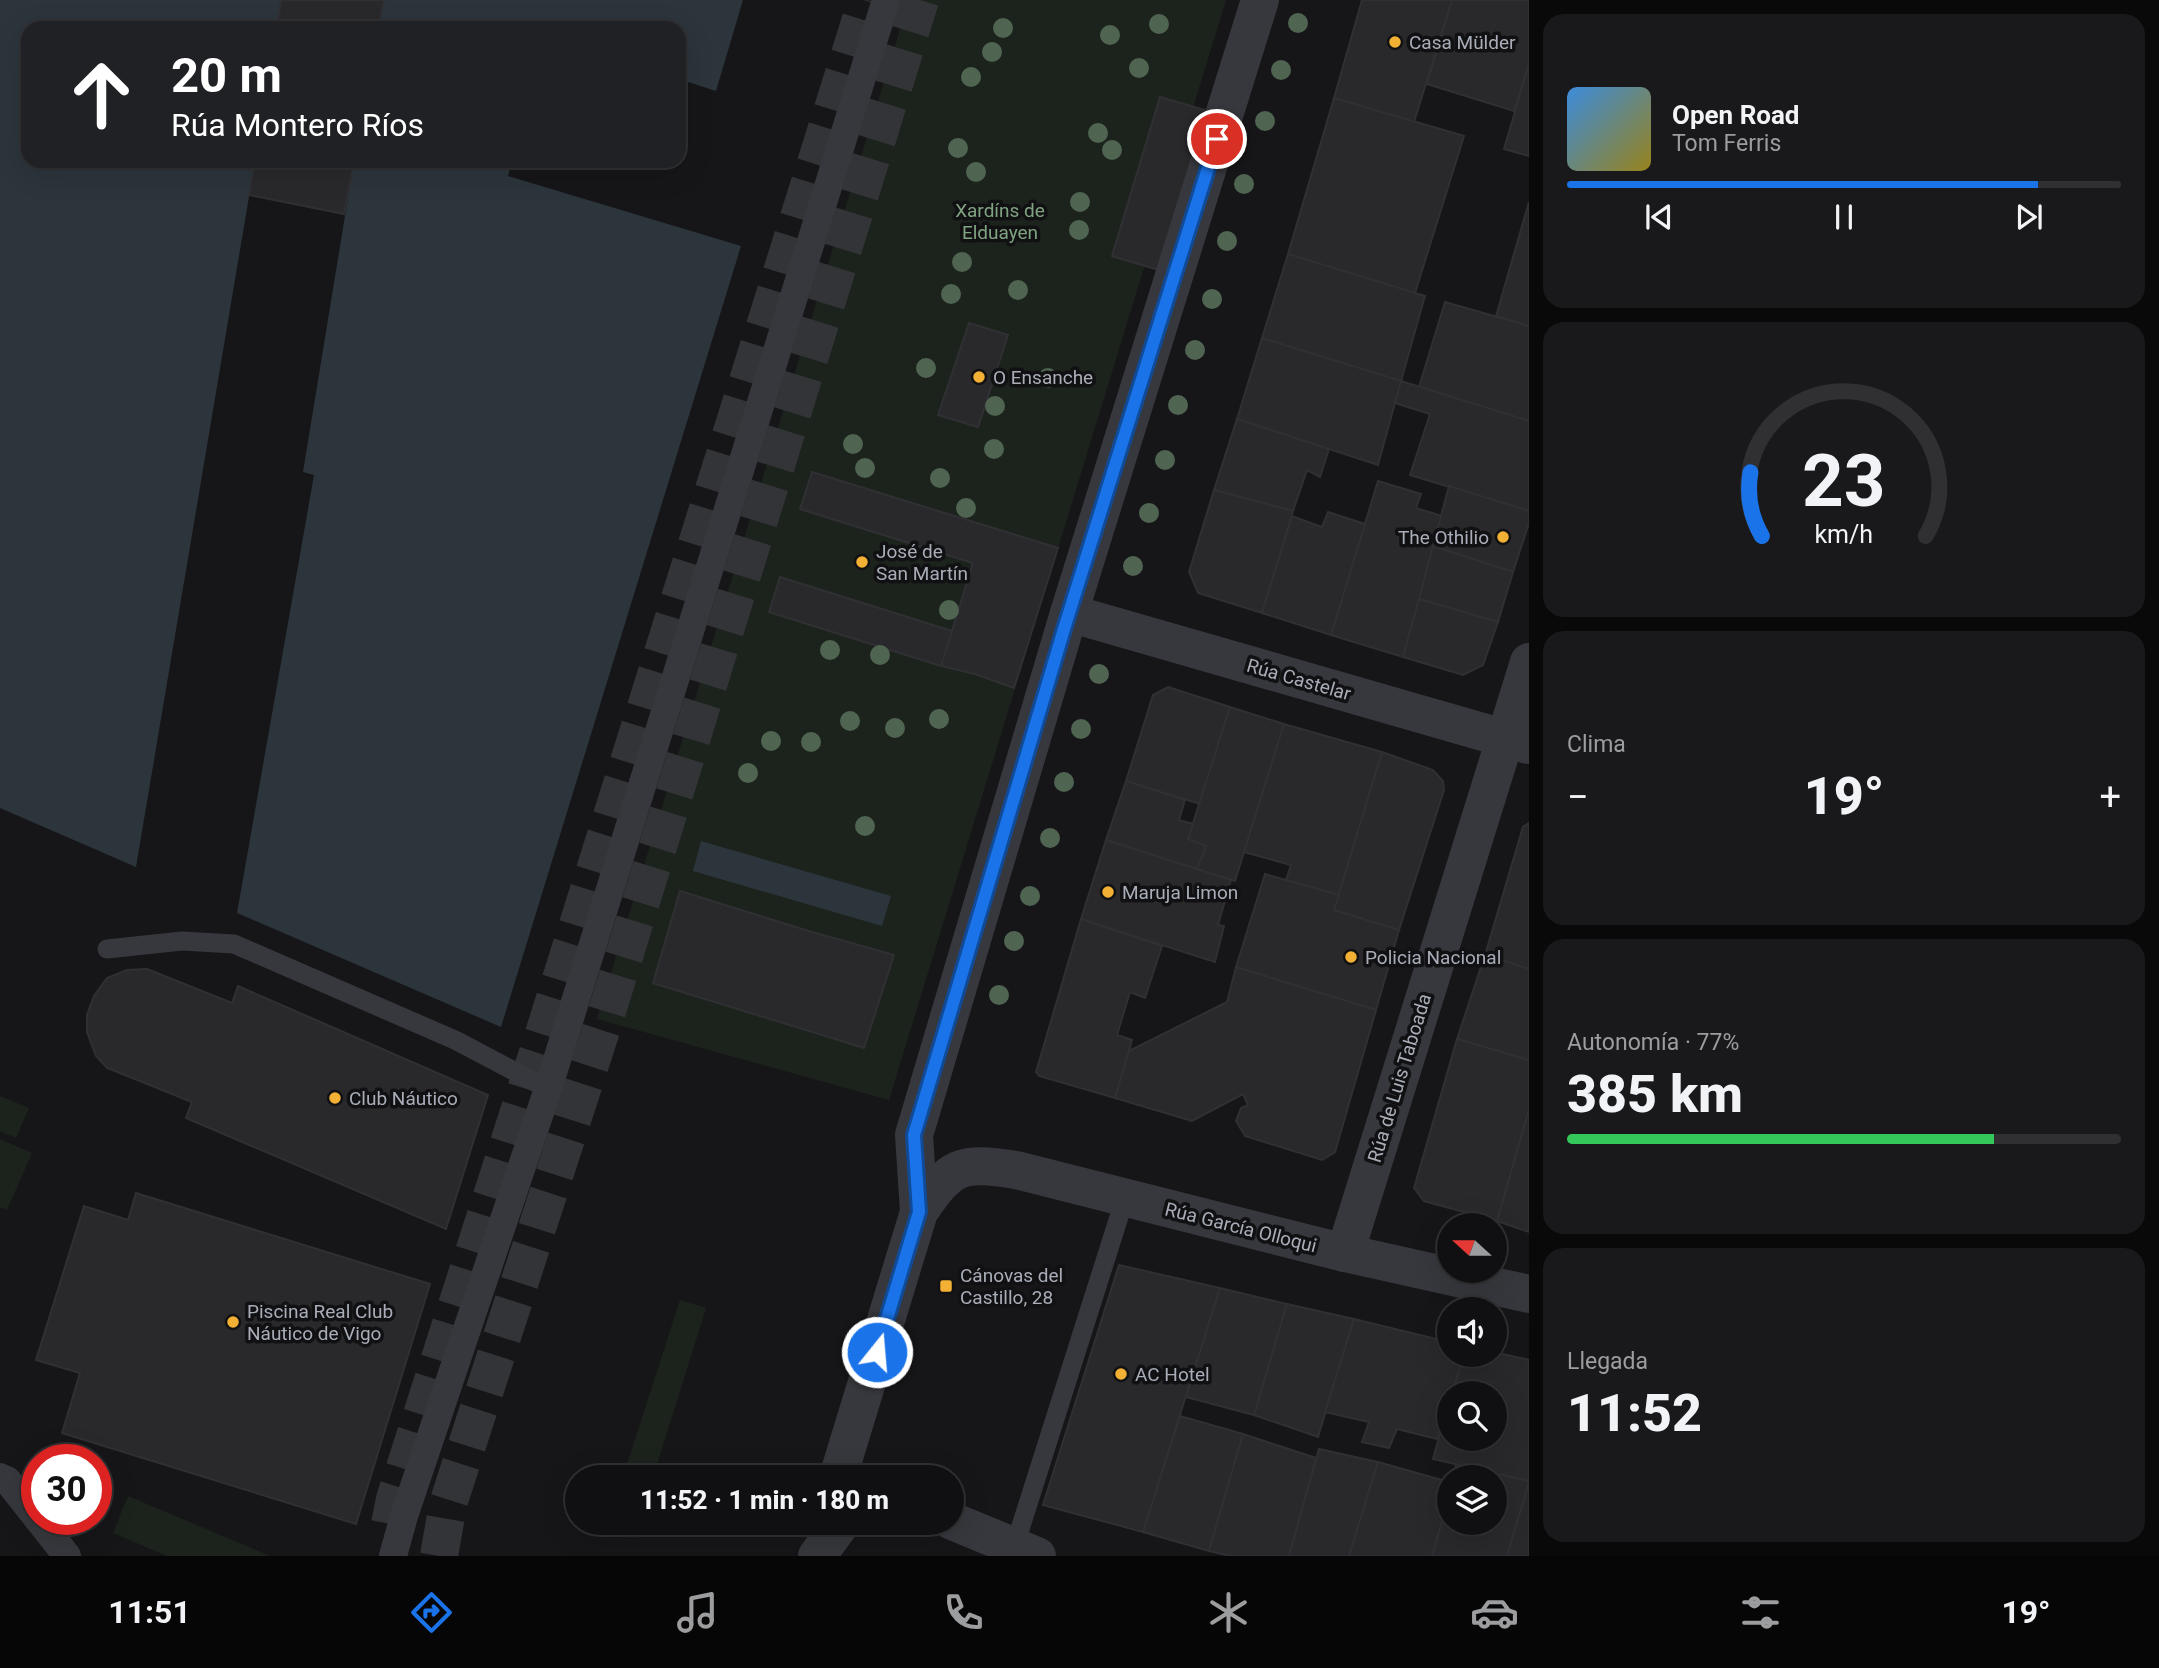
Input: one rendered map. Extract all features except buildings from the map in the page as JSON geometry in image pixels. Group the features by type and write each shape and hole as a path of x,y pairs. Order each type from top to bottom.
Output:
{"street":[{"path":"393,1556 404,1516 548,1089 886,0"},
{"path":"842,1465 919,1212 914,1135 1069,613 1260,0"},
{"name":"Rúa Castelar","path":"1069,613 1517,741"},
{"name":"Rúa de Luis Taboada","path":"1345,1253 1517,741 1529,662"},
{"name":"Rúa García Olloqui","path":"919,1212 934,1189 954,1170 983,1165 1016,1170 1345,1253 1529,1294"},
{"path":"0,1477 7,1480 21,1498"},
{"path":"964,1526 1027,1553"},
{"path":"50,1535 67,1556"},
{"path":"815,1556 821,1535"},
{"path":"815,1556 832,1535"}],"lane":[{"path":"107,949 182,941 234,944 455,1040 548,1089"},
{"path":"1027,1553 1125,1198"}],"green space":[{"name":"Xardíns de Elduayen","path":"909,0 1226,0 889,1100 597,1019"},
{"path":"0,1096 29,1108 16,1138 0,1131"},
{"path":"0,1139 32,1153 7,1210 0,1207"},
{"path":"680,1300 706,1308 657,1465 627,1465"},
{"path":"128,1496 270,1556 167,1556 113,1533"}],"shaded area":[{"path":"0,0 281,0 278,21 21,21 21,168 254,168 136,867 0,808"},
{"path":"384,0 743,0 716,91 686,81 686,21 380,21"},
{"path":"353,168 510,168 508,176 741,246 501,1027 237,913 314,475 303,472"},
{"path":"701,841 891,896 882,926 693,871"}],"tunnel":[{"path":"390,1524 395,1499 543,1037 867,0"},
{"path":"439,1556 448,1504 603,1024 920,0"}],"place":[{"name":"Casa Mülder","path":"1395,42"},
{"name":"O Ensanche","path":"979,377"},
{"name":"The Othilio","path":"1503,537"},
{"name":"José de San Martín","path":"862,562"},
{"name":"Maruja Limon","path":"1108,892"},
{"name":"Policia Nacional","path":"1351,957"},
{"name":"Club Náutico","path":"335,1098"},
{"name":"Cánovas del Castillo, 28","path":"946,1286"},
{"name":"Piscina Real Club Náutico de Vigo","path":"233,1322"},
{"name":"AC Hotel","path":"1121,1374"}],"route":[{"path":"877,1352 919,1212 914,1135 1064,629 1217,139"}]}
